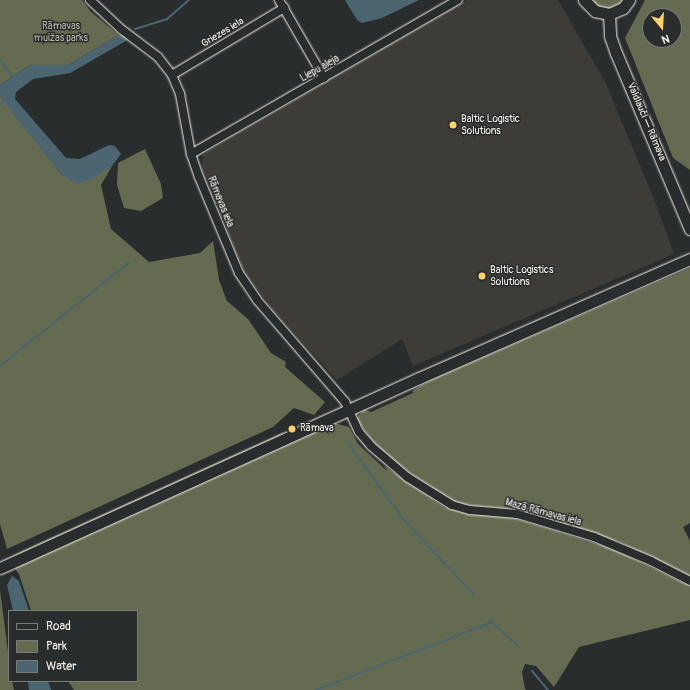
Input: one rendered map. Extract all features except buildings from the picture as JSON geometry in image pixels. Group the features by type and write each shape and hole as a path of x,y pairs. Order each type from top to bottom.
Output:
{"main road":[{"path":"584,0 595,11 609,14 623,8 629,0"},
{"name":"Valdlauči — Rāmava","path":"609,14 610,36 616,53 690,229"},
{"path":"0,568 690,258"}],"street":[{"name":"Rāmavas iela","path":"90,0 121,29 158,57 172,75 180,94 191,154 239,273 257,300 334,387 349,410"},
{"path":"279,0 324,78"},
{"name":"Liepu aleja","path":"191,154 458,0"},
{"name":"Griezes iela","path":"172,75 284,8"},
{"name":"Mazā Rāmavas iela","path":"349,410 360,432 371,446 402,473 436,497 461,508 517,514 594,537 645,558 690,581"}],"shaded area":[{"path":"467,0 558,0 605,82 654,199 674,254 413,366 402,339 337,380 272,309 244,271 202,170 203,154"}],"green space":[{"name":"Rāmavas muižas parks","path":"0,0 82,0 91,12 119,35 68,65 30,65 0,85"},
{"path":"591,0 624,0 611,9 598,7"},
{"path":"645,0 690,0 690,170 673,158 625,38"},
{"path":"0,95 62,175 103,171 112,166 101,185 111,229 149,262 200,253 213,241 219,280 227,301 248,319 271,353 286,362 285,367 325,402 314,415 294,408 273,427 7,549 0,524"},
{"path":"145,149 161,184 163,198 141,211 124,208 117,185 118,163"},
{"path":"690,268 690,523 683,527 690,541 690,576 620,542 514,509 465,505 454,502 430,488 390,458 376,446 356,419 364,409 371,412 413,393 413,390 433,379"},
{"path":"334,423 349,427 358,444 387,471 384,466 444,507 471,514 510,517 613,549 690,586 690,620 579,647 554,687 536,666 525,664 522,672 525,689 527,690 74,690 69,682 138,682 138,610 31,610 19,574 14,567"},
{"path":"284,432 283,435 0,563 22,551"},
{"path":"0,590 8,652 8,682 12,682 14,690 0,690"}],"water":[{"path":"345,0 419,0 382,18 362,23 357,20"},
{"path":"119,35 127,35 131,38 70,73 33,79 16,92 15,99 66,158 80,159 109,145 115,146 121,154 112,166 92,179 78,184 62,175 13,114 0,95 0,85 30,65 68,65"},
{"path":"12,576 19,581 29,610 13,610 7,585"},
{"path":"28,682 48,682 51,690 29,690"}],"waterway":[{"path":"135,29 167,19 189,0"},
{"path":"0,60 13,77"},
{"path":"0,105 4,101"},
{"path":"0,366 130,262"},
{"path":"350,446 403,519 474,595"},
{"path":"316,690 492,622 518,646"},
{"path":"532,671 548,690"}],"place":[{"name":"Baltic Logistic Solutions","path":"453,125"},
{"name":"Baltic Logistics Solutions","path":"482,276"},
{"name":"Rāmava","path":"292,429"}]}
